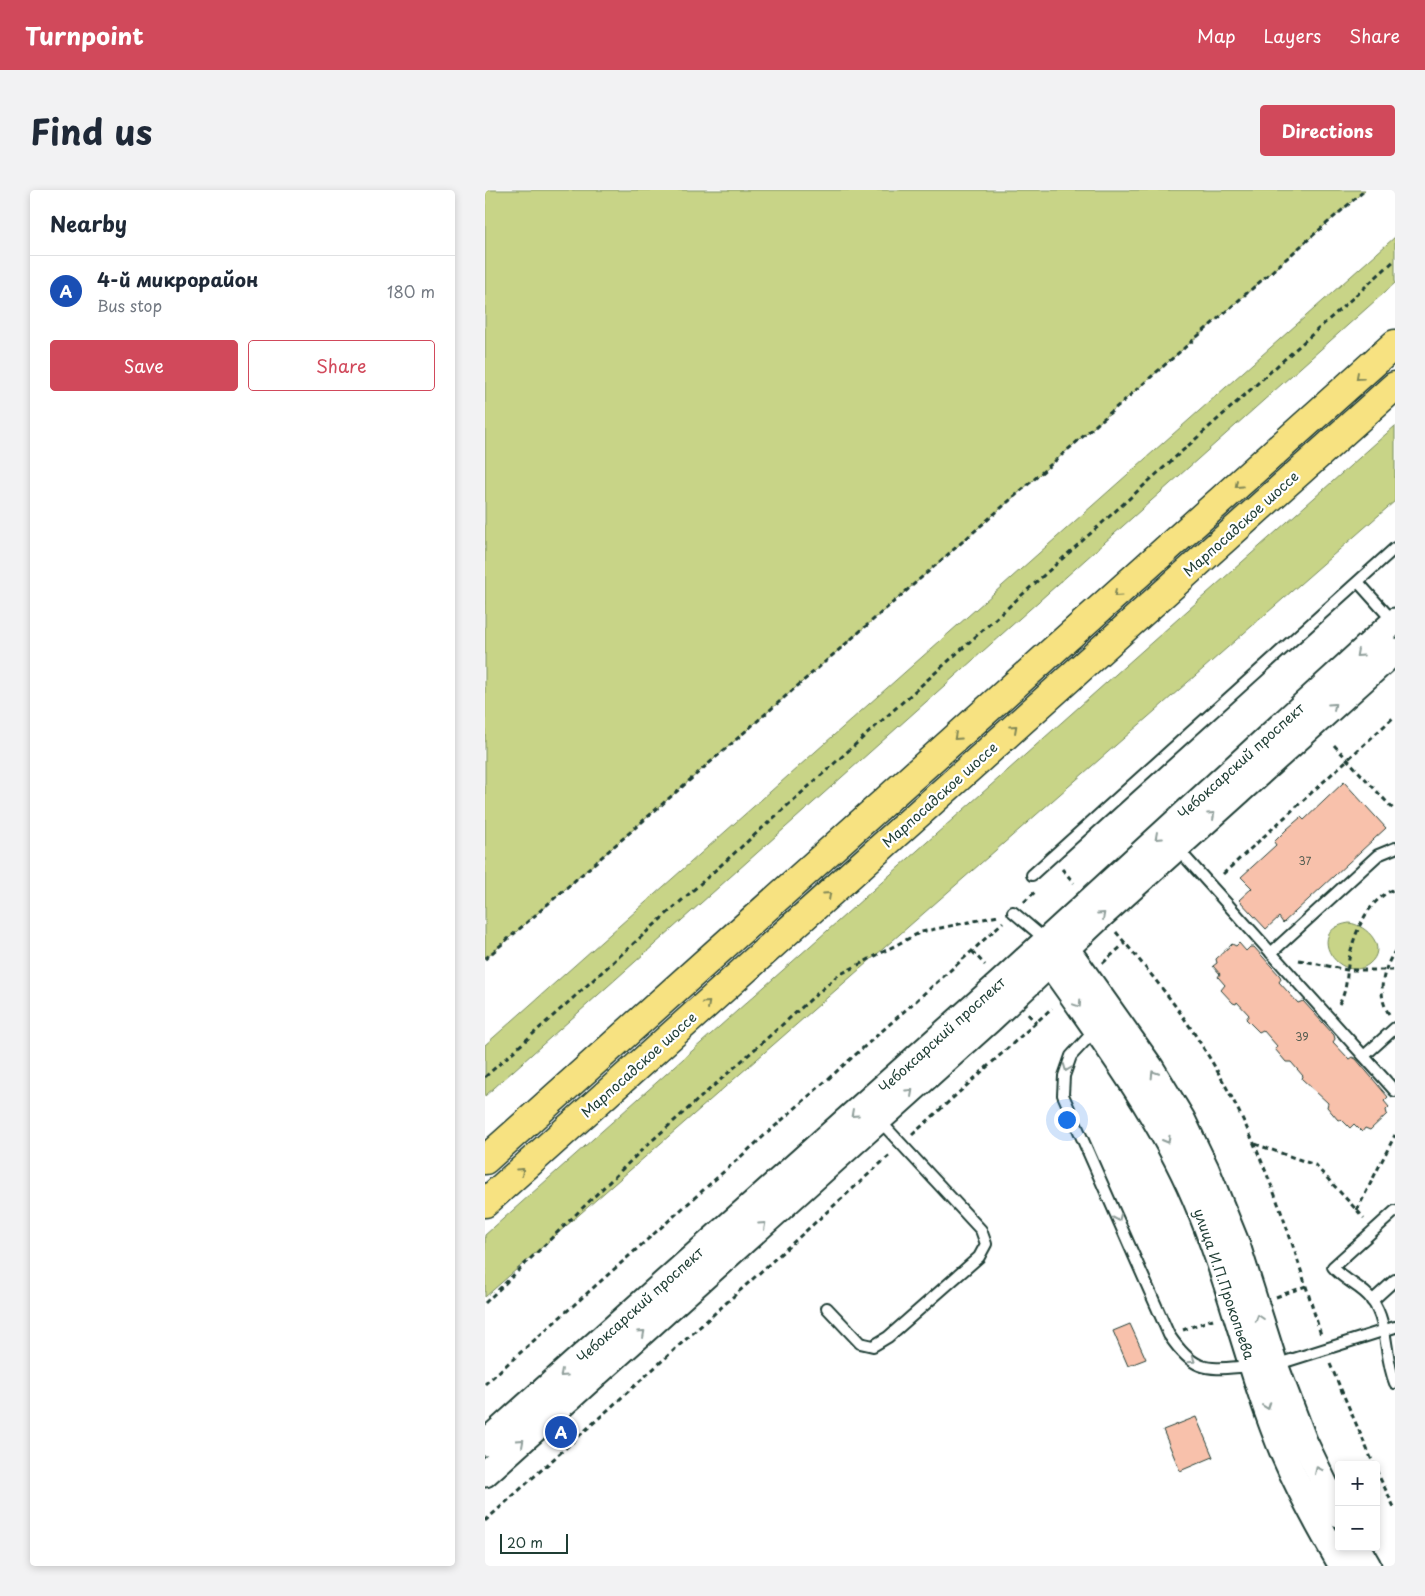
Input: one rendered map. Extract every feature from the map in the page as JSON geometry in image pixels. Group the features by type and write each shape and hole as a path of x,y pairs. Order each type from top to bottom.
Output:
{"main road":[{"path":"485,1160 1395,344"},
{"name":"Марпосадское шоссе","path":"485,1203 1395,386"}],"street":[{"name":"Чебоксарский проспект","path":"485,1474 879,1120 1395,622"},
{"name":"Чебоксарский проспект","path":"485,1443 971,1009 1054,951 1176,848 1395,651"},
{"name":"улица И.П.Прокопьева","path":"1054,951 1095,1029 1137,1089 1171,1147 1195,1198 1263,1366 1304,1441 1335,1506"},
{"name":"улица И.П.Прокопьева","path":"1054,951 1151,1068 1182,1119 1206,1169 1237,1245 1284,1455 1314,1518 1342,1566"},
{"path":"1359,1551 1368,1566"}],"lane":[{"path":"1032,875 1395,548"},
{"path":"1358,582 1395,622"},
{"path":"1176,848 1395,1091"},
{"path":"1274,956 1378,855 1395,848"},
{"path":"1013,912 1054,951"},
{"path":"1364,1056 1395,1028"},
{"path":"1095,1029 1071,1056 1063,1076 1063,1095 1169,1335 1179,1350 1194,1364 1211,1369 1263,1366 1395,1327"},
{"path":"827,1308 860,1343 873,1346 888,1337 979,1257 986,1244 981,1230 879,1120"},
{"path":"1395,1211 1333,1267 1372,1300 1379,1313 1391,1373 1395,1383"},
{"path":"1372,1300 1395,1280"}],"path":[{"path":"485,959 1365,190"},
{"path":"485,1077 1395,260"},
{"path":"1210,886 1395,716"},
{"path":"1334,745 1395,811"},
{"path":"1061,868 1076,885"},
{"path":"1329,1018 1345,993 1347,970 1354,940 1370,907 1382,896 1395,889"},
{"path":"485,1303 646,1146 837,976 921,932 1013,912"},
{"path":"1111,926 1174,1004 1199,1040 1231,1094 1255,1144 1284,1216 1322,1338"},
{"path":"485,1384 995,929"},
{"path":"1099,966 1125,943"},
{"path":"972,950 988,969"},
{"path":"1391,1016 1386,1010 1382,995 1385,971 1395,951"},
{"path":"1274,956 1347,970 1395,970"},
{"path":"911,1136 1058,1003"},
{"path":"1357,1210 1395,1135"},
{"path":"1255,1144 1315,1165 1375,1230"},
{"path":"485,1520 893,1152"},
{"path":"1271,1298 1307,1286"},
{"path":"1169,1335 1215,1319"},
{"path":"1328,1358 1372,1461"},
{"path":"1380,1478 1395,1509"}],"green space":[{"path":"485,190 1365,190 485,959"},
{"path":"1395,237 1395,283 485,1096 485,1045"},
{"path":"1395,426 1395,501 485,1297 485,1235"},
{"path":"1349,923 1363,928 1373,938 1376,945 1375,958 1369,964 1358,969 1347,968 1338,963 1327,945 1328,935 1335,928"}],"building":[{"path":"1344,782 1386,828 1283,923 1279,917 1266,929 1239,900 1252,888 1241,877 1276,845 1274,842 1287,829 1301,817 1304,820"},
{"path":"1239,943 1246,951 1250,947 1254,947 1280,976 1279,982 1298,1003 1303,1001 1334,1035 1335,1039 1333,1042 1349,1059 1352,1057 1356,1059 1388,1097 1384,1101 1389,1107 1386,1110 1387,1114 1370,1130 1365,1128 1362,1132 1354,1124 1350,1128 1341,1119 1338,1120 1327,1107 1328,1103 1302,1079 1303,1076 1291,1062 1286,1062 1275,1049 1277,1046 1263,1030 1259,1032 1246,1019 1249,1015 1237,1002 1236,1004 1233,1003 1221,990 1225,985 1218,977 1220,974 1213,966 1217,963 1216,959 1232,944 1236,946"},
{"path":"1130,1324 1146,1359 1128,1366 1113,1331"},
{"path":"1196,1417 1213,1457 1180,1471 1163,1430"}],"place":[{"name":"4-й микрорайон","path":"561,1432"}]}
